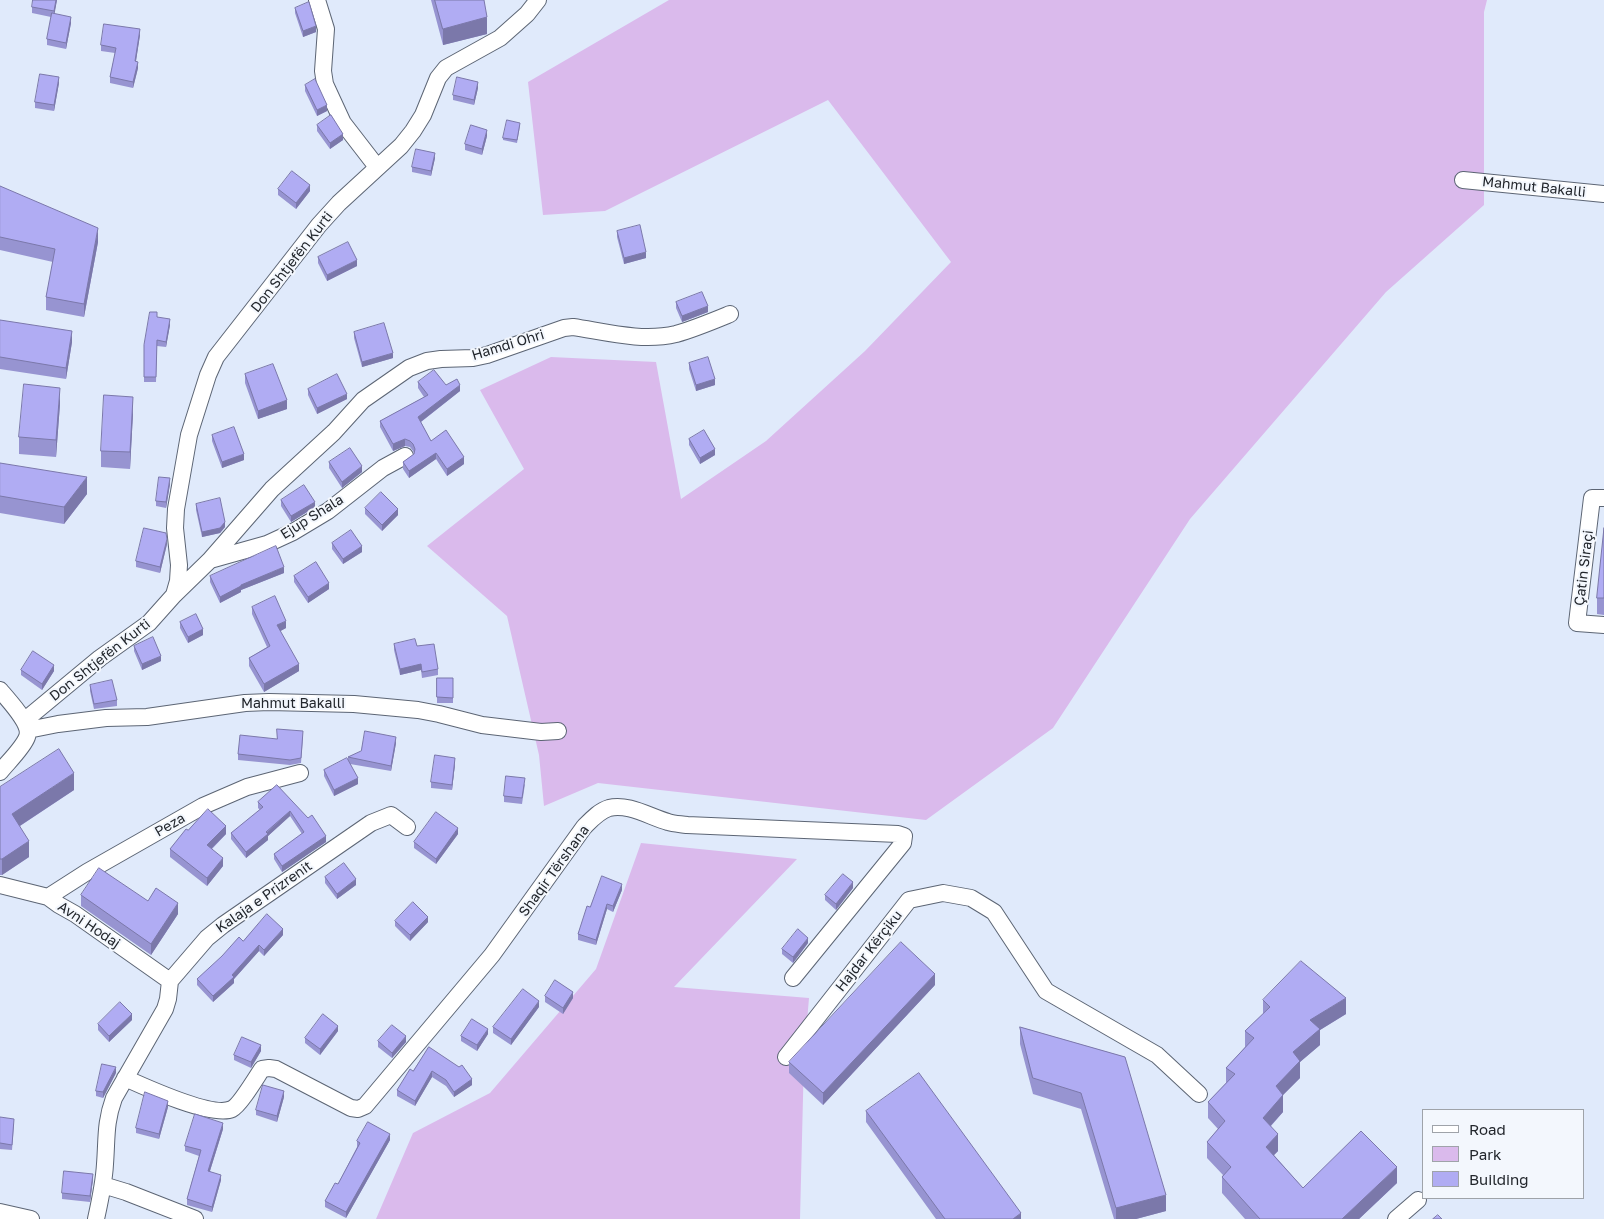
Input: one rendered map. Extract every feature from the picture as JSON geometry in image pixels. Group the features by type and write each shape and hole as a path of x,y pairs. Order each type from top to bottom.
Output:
{"street":[{"path":"317,0 326,29 323,70 325,84 343,123 377,167"},
{"name":"Don Shtjefën Kurti","path":"174,595 178,581 179,565 175,528 177,500 189,434 208,374 216,357 339,203 401,146 413,131 423,115 438,78 446,68 500,38 527,14 538,0"},
{"name":"Mahmut Bakalli","path":"1463,180 1604,194"},
{"name":"Hamdi Ohri","path":"210,560 272,489 334,432 354,409 409,368 426,361 473,358 564,328 573,327 635,336 663,336 676,334 730,314"},
{"name":"Ejup Shala","path":"210,560 267,544 293,532 328,511 383,468 405,456"},
{"name":"Çatin Siraçi","path":"1604,498 1592,498 1577,623 1604,625"},
{"name":"Don Shtjefën Kurti","path":"26,725 100,658 149,623 174,595 210,560"},
{"path":"0,690 26,725 26,740 0,772"},
{"name":"Mahmut Bakalli","path":"26,725 148,716 245,702 268,702 354,704 418,710 482,725 541,732 558,731"},
{"name":"Peza","path":"48,897 87,872 203,806 247,787 300,773"},
{"name":"Shaqir Tërshana","path":"126,1078 171,1099 214,1110 227,1111 234,1108 240,1101 262,1069 269,1068 276,1069 351,1108 358,1109 365,1106 492,955 584,827 602,811 618,806 668,822 687,825 898,834 904,836 903,843 793,978"},
{"name":"Kalaja e Prizrenit","path":"170,981 207,938 223,925 371,823 392,815 408,827"},
{"name":"Avni Hodaj","path":"0,885 48,897 170,981"},
{"name":"Hajdar Kërçiku","path":"786,1057 908,900 943,893 972,898 994,912 1046,991 1157,1055 1199,1094"},
{"path":"96,1219 103,1185 106,1130 109,1113 114,1098 164,1009 168,999 170,981"},
{"path":"103,1185 194,1219"},
{"path":"1396,1219 1418,1200"},
{"path":"0,1212 31,1219"}],"green space":[{"path":"669,0 1487,0 1484,12 1484,205 1386,292 1190,519 1053,728 926,820 598,783 544,806 539,755 507,616 427,546 524,469 480,390 551,357 656,362 681,499 766,441 865,351 951,262 828,100 605,211 543,215 528,82"},
{"path":"641,843 797,859 674,987 809,998 804,1057 800,1219 376,1219 413,1133 490,1093 596,969"}],"building":[{"path":"33,0 56,0 54,11 32,7"},
{"path":"435,0 484,0 487,17 443,29"},
{"path":"309,2 316,26 303,31 295,8"},
{"path":"52,13 71,17 66,43 47,39"},
{"path":"104,24 140,29 135,61 138,62 133,82 110,77 116,48 101,45"},
{"path":"40,74 59,77 54,105 35,102"},
{"path":"457,77 478,82 474,100 453,95"},
{"path":"315,79 327,105 317,110 305,85"},
{"path":"331,115 343,134 330,143 317,125"},
{"path":"507,120 520,123 517,140 503,138"},
{"path":"471,125 487,130 482,149 465,144"},
{"path":"416,149 435,153 431,171 412,167"},
{"path":"292,171 310,185 296,203 278,189"},
{"path":"0,186 98,228 84,304 46,297 55,249 0,237"},
{"path":"640,225 646,252 624,258 617,231"},
{"path":"348,242 357,260 327,275 318,257"},
{"path":"702,292 708,306 682,316 676,302"},
{"path":"150,312 157,312 157,317 170,319 166,342 157,340 156,377 144,377 144,345"},
{"path":"0,320 72,331 66,368 0,357"},
{"path":"384,323 393,353 362,362 354,332"},
{"path":"708,357 715,379 696,385 689,363"},
{"path":"273,364 287,400 258,411 245,374"},
{"path":"434,370 446,385 457,379 460,385 418,417 431,441 446,430 464,457 447,469 436,453 409,471 403,462 414,454 413,444 405,439 393,444 380,421 428,395 418,382"},
{"path":"337,374 347,394 317,408 308,389"},
{"path":"24,384 60,388 56,440 19,437"},
{"path":"104,395 133,397 130,452 101,451"},
{"path":"234,427 244,454 222,462 212,435"},
{"path":"704,430 715,449 700,458 689,439"},
{"path":"350,448 362,466 342,482 329,462"},
{"path":"0,463 87,477 64,507 0,496"},
{"path":"159,477 170,478 166,502 156,501"},
{"path":"304,485 315,502 291,516 281,500"},
{"path":"381,492 398,509 382,525 365,508"},
{"path":"220,498 225,522 220,528 202,532 196,504"},
{"path":"144,528 166,533 167,539 160,567 136,561"},
{"path":"1604,528 1604,598 1597,598"},
{"path":"351,530 362,546 343,559 332,543"},
{"path":"276,546 284,567 241,585 220,597 210,576"},
{"path":"316,562 329,583 308,597 294,576"},
{"path":"275,596 286,621 277,625 299,664 264,684 249,658 270,646 252,607"},
{"path":"196,614 203,629 188,637 180,622"},
{"path":"153,637 161,656 142,664 134,646"},
{"path":"415,639 417,646 434,644 438,669 422,672 421,664 400,669 394,644"},
{"path":"33,651 54,665 42,684 21,670"},
{"path":"437,678 453,678 453,698 437,697"},
{"path":"112,680 117,700 94,704 90,685"},
{"path":"277,729 303,731 301,758 290,760 238,754 240,735 277,739"},
{"path":"365,731 396,737 391,766 348,757 361,751"},
{"path":"59,749 74,773 12,814 29,841 0,859 0,787"},
{"path":"435,755 455,758 452,785 431,782"},
{"path":"347,758 358,778 334,790 324,770"},
{"path":"506,776 525,778 522,798 504,796"},
{"path":"277,785 308,818 312,815 326,836 282,866 274,854 304,832 290,811 266,832 268,834 246,852 231,833 263,807 258,802"},
{"path":"208,809 226,826 207,845 223,858 207,878 170,849 186,829 188,830"},
{"path":"436,812 458,828 436,859 414,842"},
{"path":"344,863 356,879 337,894 325,877"},
{"path":"99,868 148,901 156,888 178,903 151,944 81,895"},
{"path":"843,874 853,882 836,904 825,895"},
{"path":"602,876 622,884 613,906 607,904 596,940 578,934 587,906 590,907"},
{"path":"413,902 428,917 410,935 395,921"},
{"path":"267,914 283,929 264,950 259,945 232,975 234,977 213,996 197,979 239,937 243,941"},
{"path":"798,929 808,938 793,957 782,949"},
{"path":"901,942 935,974 823,1093 789,1062"},
{"path":"1301,961 1346,998 1310,1020 1320,1029 1293,1052 1300,1061 1276,1086 1283,1095 1263,1118 1278,1134 1266,1147 1303,1188 1361,1131 1397,1167 1342,1219 1260,1219 1222,1177 1231,1167 1207,1142 1225,1121 1208,1102 1235,1074 1226,1068 1254,1038 1245,1031 1270,1007 1263,1000"},
{"path":"555,980 573,992 563,1008 545,996"},
{"path":"523,989 539,1001 511,1039 493,1027"},
{"path":"120,1002 132,1014 109,1036 98,1024"},
{"path":"323,1014 338,1026 320,1049 305,1038"},
{"path":"472,1019 488,1029 477,1045 461,1036"},
{"path":"392,1025 406,1036 392,1053 378,1041"},
{"path":"1020,1027 1125,1057 1166,1195 1116,1208 1081,1093 1033,1078"},
{"path":"242,1037 261,1045 251,1062 234,1055"},
{"path":"429,1047 459,1067 462,1065 472,1079 454,1092 446,1080 432,1071 415,1101 397,1090 410,1069 413,1071"},
{"path":"102,1064 116,1067 103,1092 96,1091"},
{"path":"919,1073 1021,1213 1013,1219 945,1219 866,1111"},
{"path":"263,1085 284,1091 277,1116 256,1110"},
{"path":"145,1092 168,1101 159,1134 136,1128"},
{"path":"195,1114 223,1123 208,1171 221,1175 212,1207 187,1199 201,1150 185,1146"},
{"path":"0,1117 14,1119 12,1145 0,1143"},
{"path":"368,1122 390,1134 346,1212 325,1201 335,1183 338,1184 360,1143 357,1141"},
{"path":"64,1171 93,1174 90,1196 62,1193"},
{"path":"1438,1215 1442,1219 1433,1219"}]}
